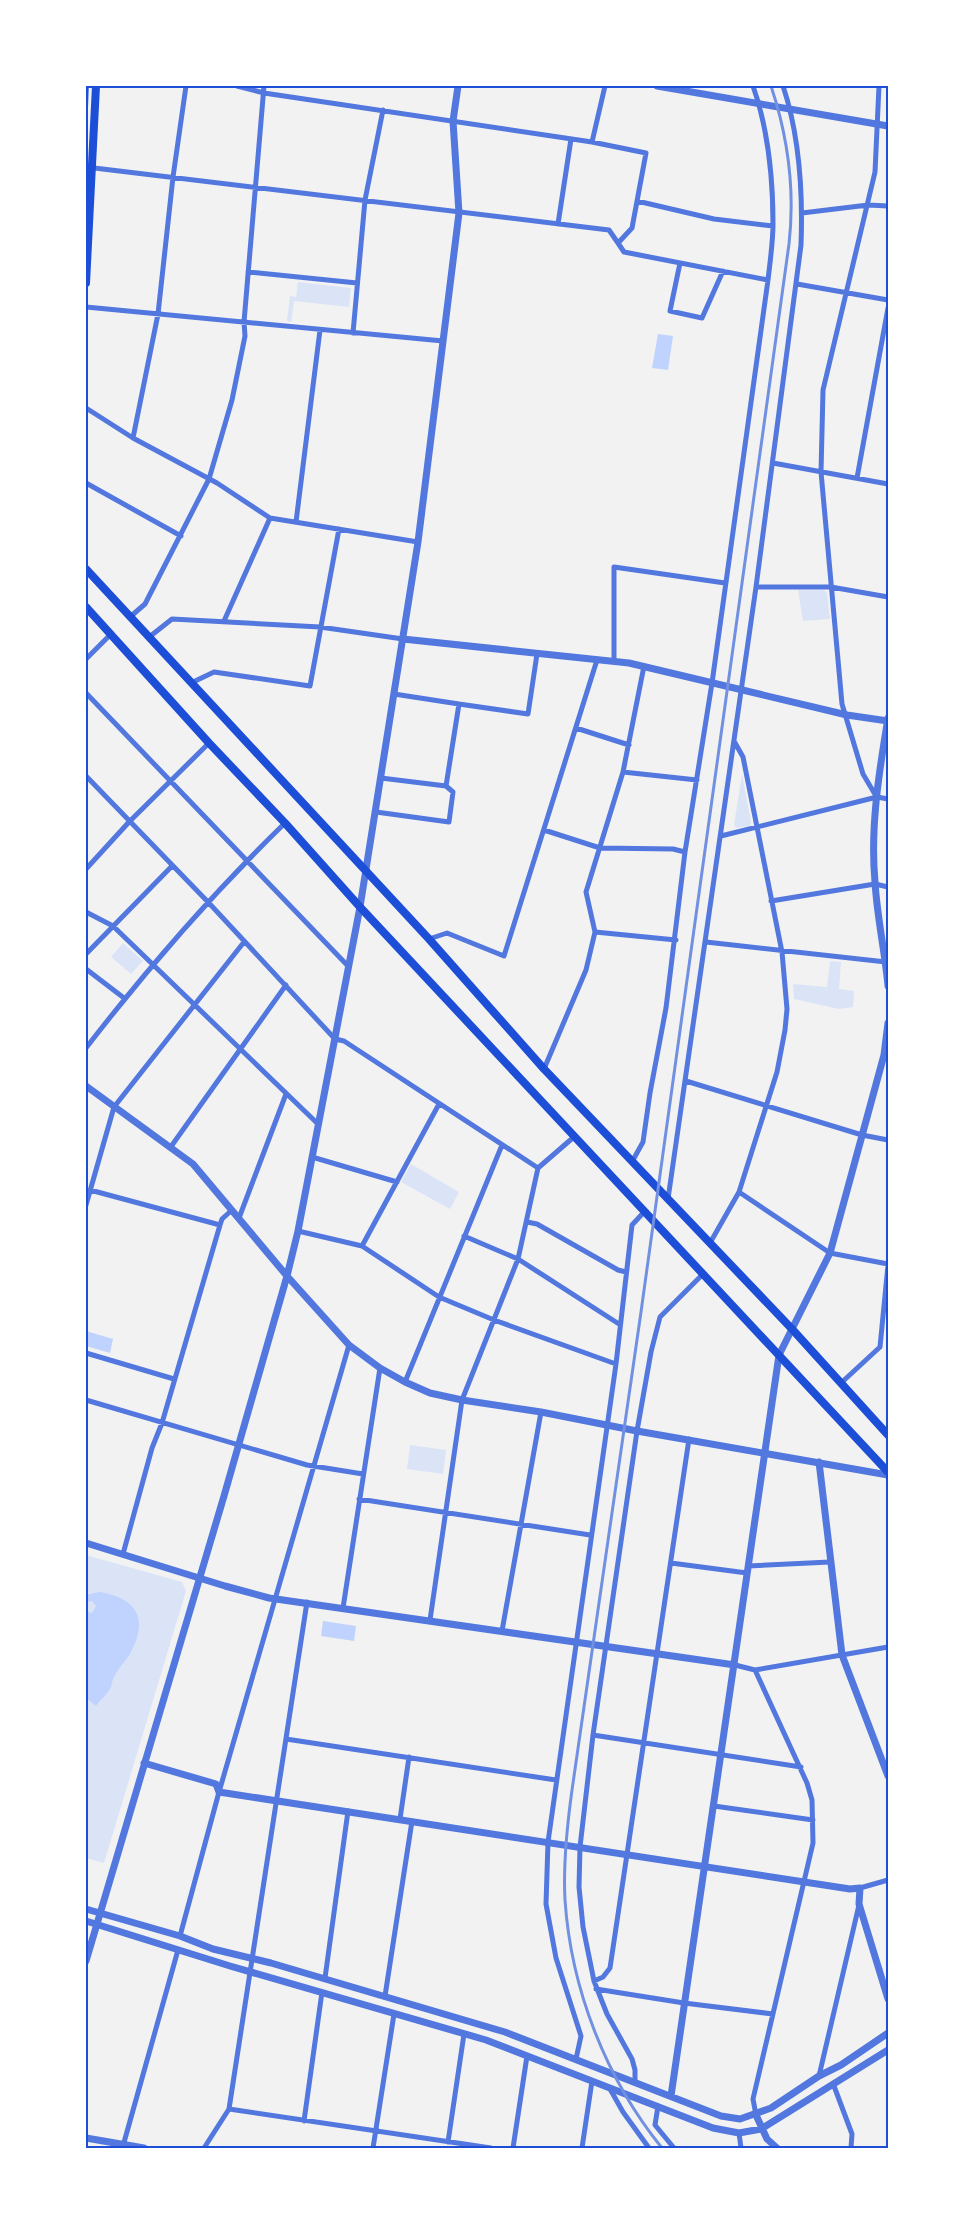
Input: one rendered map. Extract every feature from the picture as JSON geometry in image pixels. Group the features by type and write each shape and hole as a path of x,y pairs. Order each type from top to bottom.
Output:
{"highway":[{"path":"86,569 429,939 544,1069 792,1329 888,1435"},
{"path":"86,607 360,907 888,1473"}],"main road":[{"path":"86,283 88,167 96,86"}],"street":[{"path":"133,438 158,314 173,177 186,86"},
{"path":"237,86 264,93 592,142 646,153 632,228 618,243"},
{"path":"130,617 145,604 209,479 232,400 245,336 244,322 264,86"},
{"path":"86,1961 238,1445 298,1231 360,907 418,542 459,213 453,121 458,86"},
{"path":"592,142 605,86"},
{"path":"657,86 888,126"},
{"path":"633,1160 644,1142 650,1093 666,1008 686,852 768,280 773,226 771,176 759,103 753,86"},
{"path":"668,1199 721,836 797,284 802,213 798,144 783,86"},
{"path":"877,797 863,774 842,704 821,472 824,390 875,172 879,86"},
{"path":"353,333 365,200 383,110"},
{"path":"558,224 571,139"},
{"path":"88,167 609,230 624,252 768,280"},
{"path":"637,201 714,219 773,226"},
{"path":"802,213 868,205 888,206"},
{"path":"680,262 670,312 702,318 723,271"},
{"path":"248,272 357,283"},
{"path":"797,284 888,300"},
{"path":"86,308 443,340"},
{"path":"857,478 888,308"},
{"path":"296,522 320,330"},
{"path":"86,408 133,438 209,479 270,518 418,542"},
{"path":"773,463 888,484"},
{"path":"86,483 181,536"},
{"path":"224,621 270,518"},
{"path":"191,683 214,672 310,686 339,529"},
{"path":"614,661 614,567 725,583"},
{"path":"756,587 831,587 888,597"},
{"path":"148,638 172,619 320,627 403,639 614,661 644,666 847,715 888,720 877,797 873,855 888,986"},
{"path":"86,659 111,634"},
{"path":"394,694 528,714 537,654"},
{"path":"429,939 447,933 504,956 597,660"},
{"path":"544,1069 586,970 595,932 586,892 623,772 644,666"},
{"path":"86,693 348,966"},
{"path":"446,786 459,704"},
{"path":"576,728 629,745"},
{"path":"710,1243 739,1192 777,1072 785,1030 786,988 782,952 743,757 734,741"},
{"path":"86,867 209,743"},
{"path":"623,772 697,780"},
{"path":"86,776 208,902 335,1039 344,1041 538,1168"},
{"path":"376,812 449,822 453,792 446,786 381,778"},
{"path":"721,836 877,797 888,799"},
{"path":"86,1048 124,998 208,902 285,823"},
{"path":"544,830 600,848 673,849 686,852"},
{"path":"86,954 172,866"},
{"path":"771,901 875,884 888,887"},
{"path":"86,912 113,926 155,964 318,1124"},
{"path":"595,932 676,940"},
{"path":"86,1205 114,1107 244,942"},
{"path":"706,942 886,962"},
{"path":"86,969 124,998"},
{"path":"170,1148 286,985"},
{"path":"671,2096 779,1355 830,1253 884,1055 888,1023"},
{"path":"686,1080 862,1135 888,1140"},
{"path":"86,1086 193,1164 287,1276 349,1345 380,1368 405,1382 430,1393 462,1400 888,1473"},
{"path":"239,1218 286,1094"},
{"path":"362,1246 439,1104"},
{"path":"430,1620 462,1400 518,1259 538,1168 575,1136"},
{"path":"405,1382 502,1145"},
{"path":"312,1157 397,1182"},
{"path":"90,1190 219,1225"},
{"path":"739,1192 830,1253 888,1264 880,1347 842,1383"},
{"path":"123,1554 152,1448 162,1423 219,1225 232,1210"},
{"path":"576,2059 580,2036 558,1966 546,1904 548,1842 616,1364 632,1225 645,1211"},
{"path":"527,1222 537,1224 618,1270 626,1272"},
{"path":"298,1231 362,1246 439,1297 494,1320 616,1364"},
{"path":"464,1236 518,1259 619,1324"},
{"path":"635,2082 632,2059 607,2014 594,1981 581,1916 580,1847 593,1735 636,1431 651,1352 664,1310 703,1274"},
{"path":"180,1936 219,1792 349,1345"},
{"path":"880,1347 888,1349"},
{"path":"86,1353 174,1379"},
{"path":"343,1608 380,1368"},
{"path":"86,1400 314,1466 363,1474"},
{"path":"502,1631 541,1412"},
{"path":"594,1981 603,1977 610,1968 689,1439"},
{"path":"819,1462 842,1655 888,1776"},
{"path":"359,1499 590,1535"},
{"path":"86,1543 276,1599 606,1645 755,1670 888,1647"},
{"path":"671,1563 747,1570 830,1562"},
{"path":"204,2148 229,2109 307,1602"},
{"path":"755,1670 801,1767 812,1800 813,1820 813,1843 753,2099 762,2130 772,2145 777,2148"},
{"path":"593,1735 801,1767"},
{"path":"286,1739 556,1780"},
{"path":"400,1819 409,1757"},
{"path":"144,1763 216,1784 219,1792"},
{"path":"219,1792 277,1799 850,1888 860,1888 888,1880"},
{"path":"714,1806 813,1820"},
{"path":"324,1978 348,1811"},
{"path":"385,1996 412,1821"},
{"path":"819,2076 859,1904 860,1888"},
{"path":"859,1904 888,1999"},
{"path":"86,1909 505,2032 721,2116 740,2119 771,2108 888,2033"},
{"path":"86,1921 464,2034 713,2128 740,2133 762,2130 888,2050"},
{"path":"123,2146 178,1950"},
{"path":"596,1989 773,2014"},
{"path":"304,2121 322,1992"},
{"path":"373,2148 394,2014"},
{"path":"448,2142 464,2034"},
{"path":"513,2148 527,2056"},
{"path":"582,2148 592,2081"},
{"path":"834,2086 852,2134 850,2148"},
{"path":"610,2089 623,2112 649,2148"},
{"path":"658,2106 655,2125 674,2148"},
{"path":"229,2109 491,2148"},
{"path":"740,2133 741,2148"},
{"path":"86,2138 144,2148"}],"lane":[{"path":"86,129 88,86"}],"shaded area":[{"path":"298,282 351,288 349,307 294,301 291,322 287,321 290,296 296,297"},
{"path":"798,590 824,590 827,593 830,619 803,621"},
{"path":"742,774 751,822 750,826 736,828 734,825"},
{"path":"123,943 143,961 131,974 111,957"},
{"path":"830,961 841,962 839,989 854,991 853,1007 839,1009 794,999 793,984 827,987"},
{"path":"411,1164 459,1192 450,1209 401,1182"},
{"path":"410,1445 446,1450 443,1474 407,1469"},
{"path":"86,1555 182,1582 186,1591 104,1863 86,1858"}],"water":[{"path":"658,334 673,336 668,370 652,368"},
{"path":"86,1331 113,1339 110,1353 86,1346"},
{"path":"99,1592 112,1595 130,1604 139,1619 139,1629 131,1652 114,1677 110,1690 96,1706 86,1698 86,1611 92,1613 96,1606 92,1601 86,1602 86,1595"},
{"path":"323,1621 356,1626 354,1641 321,1636"}],"railway":[{"path":"662,2148 624,2093 595,2032 575,1967 569,1933 565,1900 565,1858 572,1790 641,1312 789,244 791,224 789,164 782,125 771,86"}]}
